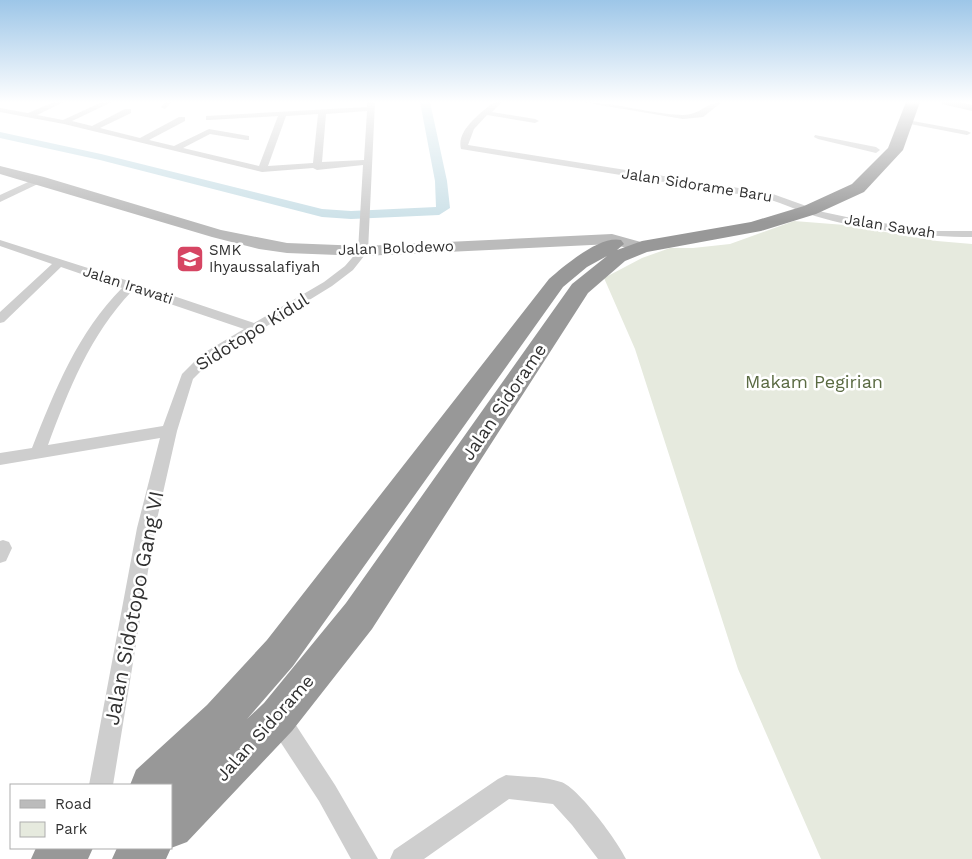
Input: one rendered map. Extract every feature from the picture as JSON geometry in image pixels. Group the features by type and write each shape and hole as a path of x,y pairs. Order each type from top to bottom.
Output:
{"highway":[{"name":"Jalan Sidorame","path":"800,206 860,167 881,142"},
{"name":"Jalan Sidorame","path":"152,784 221,719 274,660 556,283 580,263 603,248 754,226 800,206 858,188 895,150 897,142"},
{"name":"Jalan Sidorame","path":"172,825 278,717 359,616 580,289 632,244"},
{"path":"324,594 359,616"},
{"path":"54,859 69,849"},
{"path":"135,859 147,849"}],"street":[{"path":"145,142 262,170 369,162"},
{"path":"174,149 187,142"},
{"path":"262,170 272,142"},
{"path":"317,167 319,142"},
{"path":"363,251 370,142"},
{"name":"Jalan Sidorame Baru","path":"463,142 464,147 770,196 800,206"},
{"path":"841,142 876,150"},
{"name":"Jalan Bolodewo","path":"0,170 217,234 260,244 312,250 363,251 543,242 632,244"},
{"path":"0,199 39,180"},
{"name":"Jalan Sawah","path":"800,206 856,222 885,227 936,234 972,234"},
{"name":"Jalan Irawati","path":"3,247 131,285 255,328"},
{"name":"Sidotopo Kidul","path":"169,431 190,371 207,357 328,284 349,268 363,251"},
{"path":"0,319 59,263"},
{"path":"38,452 60,396 88,338 108,307 131,285"},
{"path":"0,459 169,431"},
{"name":"Jalan Sidotopo Gang VI","path":"101,784 146,528 169,431"},
{"path":"278,717 327,793 365,859"},
{"path":"403,859 506,787 559,793 582,816 613,859"}],"green space":[{"name":"Makam Pegirian","path":"794,221 845,225 937,241 972,244 972,859 821,859 738,669 635,349 604,278 642,258 670,248 693,248 730,244"}],"waterway":[{"path":"33,142 101,157 322,213 351,215 439,211 444,208 433,142"}],"place":[{"name":"SMK Ihyaussalafiyah","path":"190,259"}]}
